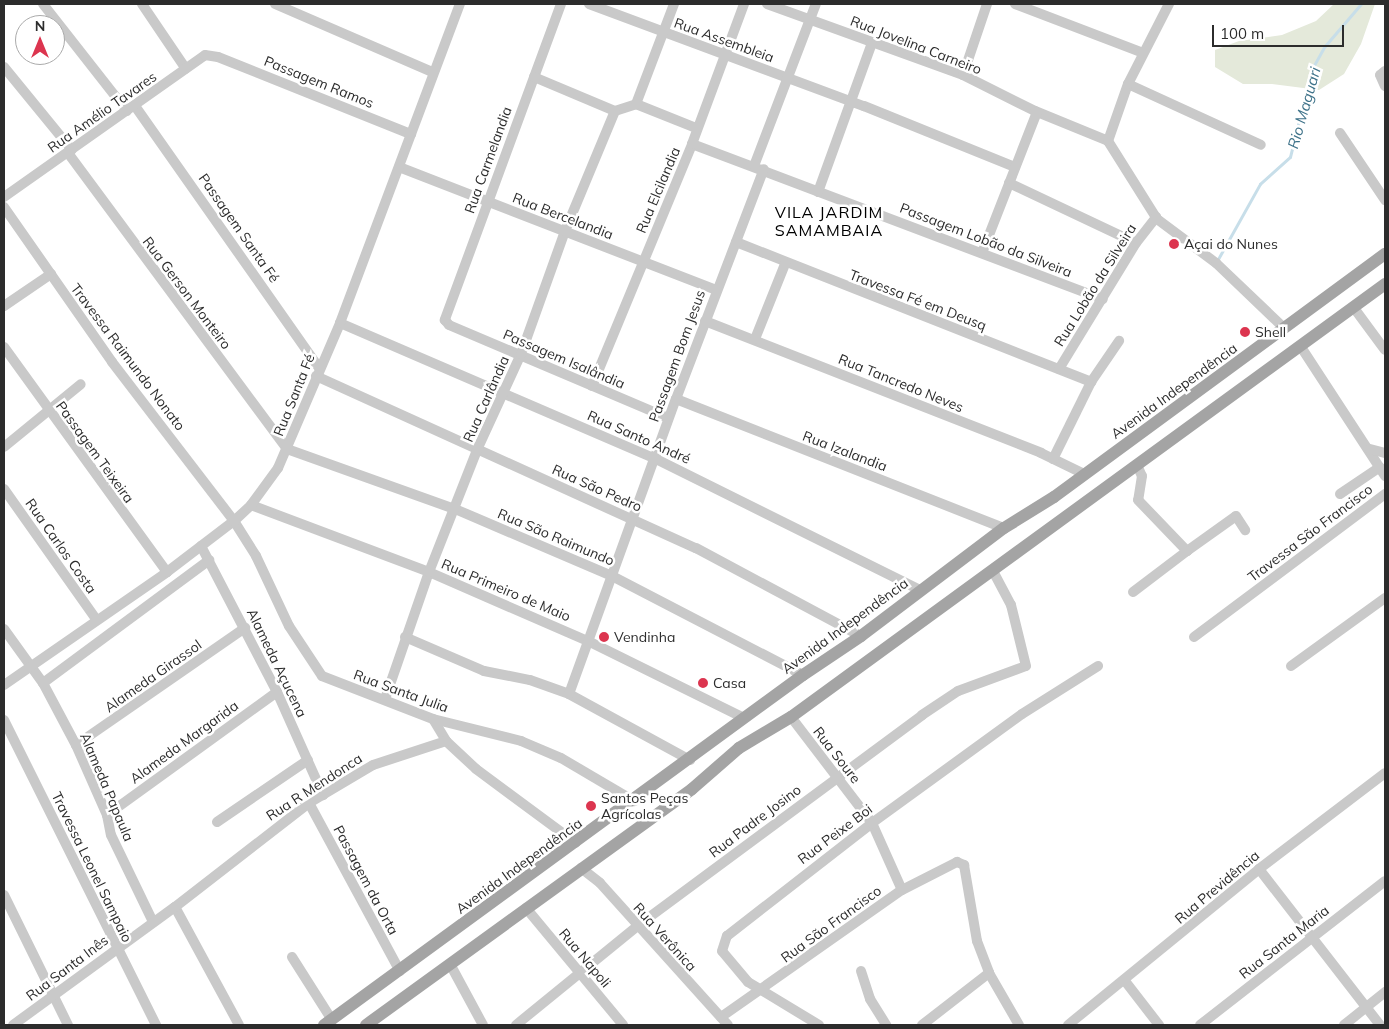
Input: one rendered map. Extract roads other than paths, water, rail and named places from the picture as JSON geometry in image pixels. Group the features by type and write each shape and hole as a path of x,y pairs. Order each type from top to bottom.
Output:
{"main road":[{"name":"Avenida Independência","path":"328,1022 634,801 803,675 861,636 1004,528 1054,497 1385,254"},
{"path":"366,1025 692,789 739,748 791,717 1385,284"},
{"path":"1054,497 1068,515"}],"street":[{"name":"Passagem Santa Fé","path":"43,4 131,109 318,372"},
{"path":"142,4 186,69"},
{"path":"275,4 432,72"},
{"name":"Rua Santa Fé","path":"4,685 166,572 234,521 278,468 340,323 399,167 432,72 460,4"},
{"name":"Rua Carmelandia","path":"449,325 444,314 488,202 561,4"},
{"name":"Rua Assembleia","path":"589,4 850,101 1015,167"},
{"path":"636,104 674,4"},
{"name":"Rua Elcilandia","path":"592,386 692,144 696,128 744,4"},
{"name":"Rua Jovelina Carneiro","path":"767,4 963,75 1036,112 1108,141"},
{"path":"754,166 816,4"},
{"path":"963,75 986,4"},
{"path":"1015,4 1143,53"},
{"path":"1168,4 1128,84 1108,141 1156,217 1216,263 1285,329"},
{"path":"818,192 872,43"},
{"name":"Rua Amélio Tavares","path":"4,197 205,55 218,56"},
{"name":"Passagem Ramos","path":"218,56 411,134"},
{"name":"Rua Gerson Monteiro","path":"4,67 70,152 287,449"},
{"path":"1385,71 1380,75 1385,85"},
{"path":"534,77 615,111 636,104 696,128"},
{"path":"1128,84 1261,145"},
{"name":"Rua Carlândia","path":"385,699 429,572 478,450 520,354 565,232 615,111"},
{"path":"982,253 1036,112"},
{"path":"1340,133 1385,200"},
{"name":"Passagem Lobão da Silveira","path":"692,144 764,169 818,192 1103,299"},
{"name":"Rua Bercelandia","path":"399,167 716,290"},
{"name":"Passagem Bom Jesus","path":"570,694 668,418 764,169"},
{"path":"1009,183 1136,243"},
{"name":"Travessa Raimundo Nonato","path":"4,208 112,362 234,521"},
{"name":"Rua Lobão da Silveira","path":"1059,369 1136,243 1156,217"},
{"name":"Travessa Fé em Deusq","path":"736,242 785,264 1090,382"},
{"path":"755,339 785,264"},
{"path":"4,306 50,274"},
{"path":"1354,308 1385,350"},
{"name":"Rua Tancredo Neves","path":"705,321 755,339 1053,459 1084,474"},
{"name":"Rua Santo André","path":"340,323 654,458 920,590"},
{"name":"Passagem Isalândia","path":"449,325 668,418"},
{"path":"1053,459 1090,382 1119,341"},
{"path":"1301,346 1383,471 1340,494"},
{"name":"Passagem Teixeira","path":"4,347 48,412 166,572"},
{"name":"Rua São Pedro","path":"318,372 478,450 696,548 861,636"},
{"path":"4,447 81,384"},
{"name":"Rua Izalandia","path":"676,399 1004,528"},
{"name":"Rua São Raimundo","path":"287,449 455,509 613,576 803,675"},
{"path":"1370,449 1385,453"},
{"path":"1137,465 1142,476 1138,500 1187,551"},
{"name":"Rua Carlos Costa","path":"4,489 96,619"},
{"name":"Travessa São Francisco","path":"1194,636 1385,494"},
{"name":"Rua Primeiro de Maio","path":"250,504 429,572 588,640 744,718"},
{"path":"1133,592 1236,516 1245,530"},
{"name":"Rua Santa Julia","path":"234,521 256,556 289,626 322,676 433,719 520,741 561,758 634,801"},
{"name":"Alameda Açucena","path":"200,546 245,628 277,692 323,795"},
{"path":"43,683 209,560"},
{"name":"Rua Padre Josino","path":"519,1024 636,927 837,777 947,698 1026,666 1011,605 992,570"},
{"path":"1291,666 1385,598"},
{"name":"Alameda Girassol","path":"76,746 245,628"},
{"name":"Alameda Papaula","path":"4,629 43,683 76,746 107,815 111,835 153,922"},
{"path":"405,637 484,671 530,680 570,694 690,760"},
{"name":"Rua Peixe Boi","path":"819,1025 748,982 727,960 722,951 727,936 872,823 1022,714 1098,666"},
{"name":"Alameda Margarida","path":"107,815 277,692"},
{"name":"Rua Soure","path":"791,717 872,823 902,890"},
{"path":"433,719 446,741 476,768 576,843"},
{"name":"Travessa Leonel Sampaio","path":"4,720 156,1025"},
{"name":"Rua R Mendonca","path":"233,859 309,803 373,765 446,741"},
{"path":"216,822 308,760"},
{"name":"Rua Previdência","path":"1068,1025 1125,981 1259,869 1385,773"},
{"name":"Passagem da Orta","path":"309,803 400,970"},
{"name":"Rua Santa Inês","path":"13,1025 55,996 116,947 175,907 233,859"},
{"name":"Rua São Francisco","path":"724,1021 763,990 902,890 953,863 962,863 966,870 977,940 989,973"},
{"name":"Rua Verônica","path":"581,868 600,883 636,927 724,1021"},
{"path":"1259,869 1368,1006 1380,1025"},
{"name":"Rua Santa Maria","path":"1200,1025 1385,881"},
{"path":"4,895 68,1025"},
{"path":"175,907 239,1025"},
{"name":"Rua Napoli","path":"526,908 623,1025"},
{"path":"292,957 328,1022"},
{"path":"450,964 483,1025"},
{"path":"861,970 870,999 886,1025"},
{"path":"922,1025 989,973 1018,1025"},
{"path":"1125,981 1159,1025"},
{"path":"1344,1025 1385,992"}],"waterway":[{"name":"Rio Maguari","path":"1217,261 1260,184 1290,157 1312,69 1325,46 1361,4"}],"place":[{"name":"Açai do Nunes","path":"1174,244"},
{"name":"Shell","path":"1245,332"},
{"name":"Vendinha","path":"604,637"},
{"name":"Casa","path":"703,683"},
{"name":"Santos Peças Agrícolas","path":"591,806"}],"district":[{"name":"VILA JARDIM SAMAMBAIA","path":"829,221"}]}
